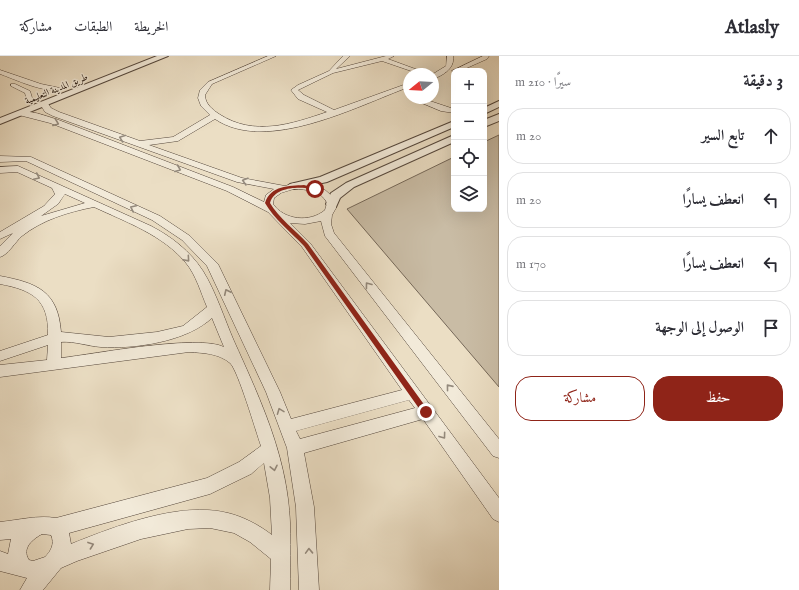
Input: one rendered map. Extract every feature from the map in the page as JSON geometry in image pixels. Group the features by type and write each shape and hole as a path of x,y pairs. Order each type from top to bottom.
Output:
{"street":[{"name":"طريق المدينة التعليمية","path":"87,77 142,56"},
{"name":"طريق المدينة التعليمية","path":"0,121 164,56"},
{"path":"269,56 216,80 206,87 201,96 208,109 225,120 243,126 275,129 295,126 403,87"},
{"path":"331,72 336,65 348,56"},
{"path":"333,112 301,97 294,90 331,72 384,60 391,56"},
{"path":"439,73 449,67 451,62 450,56"},
{"path":"462,68 485,58 486,56"},
{"path":"384,60 408,68"},
{"path":"0,72 40,86 60,87"},
{"path":"439,75 451,72"},
{"path":"74,82 89,86"},
{"path":"6,83 28,92 27,100"},
{"name":"طريق المدينة التعليمية","path":"27,100 60,87"},
{"path":"394,90 403,94"},
{"path":"44,104 48,110 56,114 240,180 315,189 329,198 330,209"},
{"path":"430,104 451,110"},
{"path":"487,110 499,104"},
{"path":"444,109 451,115"},
{"path":"19,114 34,115 53,121 230,189 287,220 307,221 330,209"},
{"path":"138,143 157,143 175,139 216,115"},
{"path":"487,123 499,117"},
{"path":"451,125 323,180 289,187 275,192 270,197 268,203 273,212 306,245 499,513"},
{"path":"175,139 172,150 177,157"},
{"path":"451,139 350,185 335,196 326,224 329,234 499,450"},
{"path":"3,165 22,158 156,218 171,234 190,260 199,274 252,397 270,449 279,498 282,556 280,590"},
{"path":"3,165 27,173 147,228 171,234 204,254 218,275 273,392 295,448 305,507 308,540 309,590"},
{"path":"0,236 52,205 60,194 56,186"},
{"path":"0,254 9,244 40,221 66,210 95,204"},
{"path":"0,274 6,281 32,290 46,299 53,312 55,338 54,364"},
{"path":"0,356 12,354 55,338 72,337 106,342 170,334 196,324 214,308"},
{"path":"0,371 197,346 223,352 236,360"},
{"path":"252,397 273,392"},
{"path":"286,426 413,394"},
{"path":"295,448 426,412"},
{"path":"20,567 16,560 16,550 26,533 35,528 42,525 56,527 210,486 245,468 270,449"},
{"path":"0,561 20,567 30,572 36,572 84,548 127,534 168,524 208,518 228,522 247,529 265,541 282,556"},
{"path":"30,590 52,563 62,546 62,538 56,527"},
{"path":"0,531 35,528"}],"shaded area":[{"path":"499,135 499,387 347,209 451,158 451,212 487,212 487,141"}],"route":[{"path":"315,189 304,186 283,188 275,192 270,197 268,203 270,209 297,234 306,245 426,412"}]}
